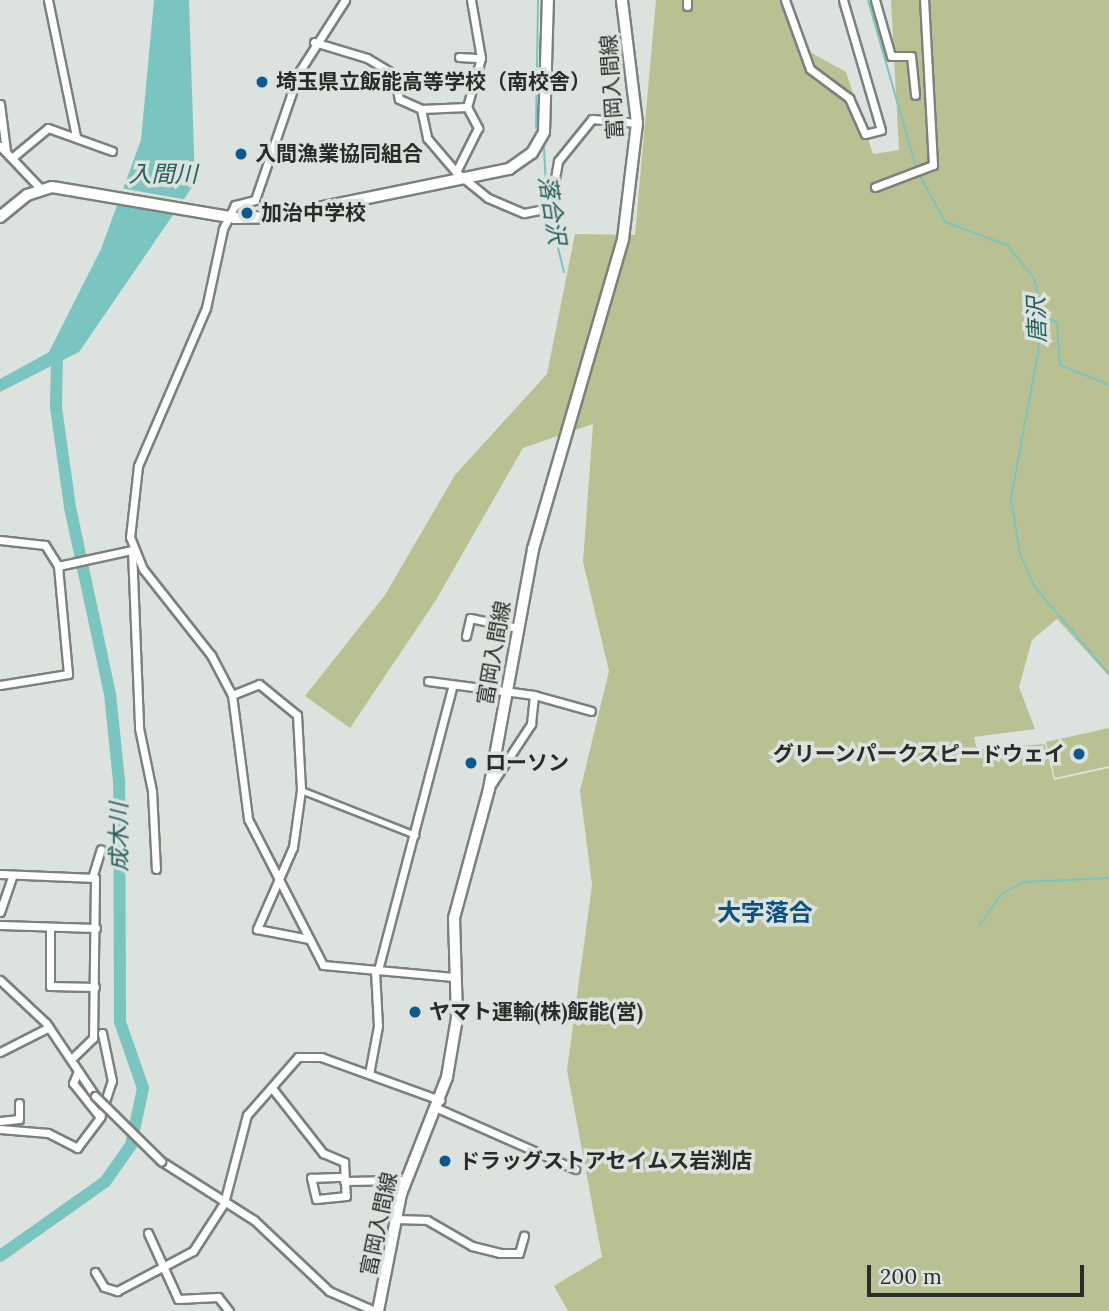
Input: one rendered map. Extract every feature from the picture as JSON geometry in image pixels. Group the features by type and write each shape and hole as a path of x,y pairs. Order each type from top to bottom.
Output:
{"main road":[{"path":"0,217 41,189 102,193 224,216 317,211 465,180 513,167 541,138 548,0"},
{"name":"富岡入間線","path":"377,1311 405,1180 439,1104 456,1027 454,918 489,789 518,628 576,390 617,265 637,123 622,0"}],"street":[{"path":"48,0 76,137"},
{"path":"156,869 152,791 139,728 129,520 138,466 199,325 224,216 235,205 256,200 314,42 345,0"},
{"path":"456,172 478,128 467,107 481,58 471,0"},
{"path":"785,0 810,69 849,98 865,134 881,130 843,0"},
{"path":"875,0 891,57 911,56 915,95"},
{"path":"875,187 922,173 933,165 935,152 924,0"},
{"path":"314,42 388,70 399,99 421,109 467,107"},
{"path":"459,57 481,58"},
{"path":"0,104 3,148 41,189"},
{"path":"421,109 427,138 456,172 501,207 539,214 553,206 558,161 592,119 637,123"},
{"path":"13,157 26,140 48,128 112,151"},
{"path":"230,196 235,205"},
{"path":"0,540 45,545 58,566 68,674 0,684"},
{"path":"58,566 132,551"},
{"path":"132,551 211,655 232,695 244,807 278,880 326,968 453,977"},
{"path":"466,636 470,618 518,628"},
{"path":"428,681 452,688 506,690 534,695 591,711"},
{"path":"232,695 259,684 293,710 301,790 293,847 259,933 309,939"},
{"path":"369,1074 378,1026 376,970 415,835 452,688"},
{"path":"489,789 531,724 534,695"},
{"path":"301,790 415,835"},
{"path":"72,1058 93,1038 96,928 92,878 101,849"},
{"path":"0,874 92,878"},
{"path":"0,912 13,875"},
{"path":"0,925 50,929 96,928"},
{"path":"50,929 50,986 95,987"},
{"path":"0,980 49,1027 72,1058 94,1096 161,1161 223,1203 254,1220 329,1291 377,1311"},
{"path":"0,1052 49,1027"},
{"path":"0,1129 48,1133 77,1148 100,1117 111,1081 102,1033"},
{"path":"95,1272 104,1287 117,1291 150,1278 160,1266 193,1251 223,1203 247,1115 298,1057 307,1055 369,1074 575,1169"},
{"path":"78,1071 73,1083 100,1117"},
{"path":"272,1088 323,1153 341,1156 344,1179 346,1196 316,1199 311,1178 344,1179 405,1180"},
{"path":"0,1121 19,1119 19,1103"},
{"path":"397,1219 427,1220 472,1246 500,1253 519,1253 524,1237"},
{"path":"148,1233 160,1266 178,1298 218,1297 229,1311"}],"green space":[{"path":"656,0 781,0 808,51 846,72 873,154 899,150 891,0 1109,0 1109,676 1057,619 1032,640 1019,687 1035,729 974,737 977,749 1045,744 1054,780 1109,768 1109,1311 568,1311 554,1286 602,1257 567,1070 592,885 580,791 609,671 583,562 593,424 523,448 436,600 350,728 305,696 385,595 455,475 547,374 575,234 635,235"},
{"name":"グリーンパークスピードウェイ","path":"1109,728 1109,766 1055,778 1046,742"}],"water":[{"name":"入間川","path":"154,0 189,0 195,183 79,352 0,392 0,379 49,352 101,249 141,140"}],"pier":[{"path":"120,188 188,200 178,215 114,203"}],"waterway":[{"name":"落合沢","path":"536,128 538,0"},
{"name":"唐沢","path":"868,0 916,167"},
{"name":"落合沢","path":"544,148 547,206"},
{"name":"唐沢","path":"918,172 945,222 1007,245 1034,278 1042,313 1038,352 1011,499 1020,554 1034,586 1109,674"},
{"name":"落合沢","path":"549,211 564,272"},
{"path":"1042,313 1057,323 1060,365 1109,385"},
{"name":"成木川","path":"0,1256 105,1182 131,1145 143,1088 120,1022 119,781 110,694 70,507 56,408 57,355"},
{"path":"980,925 1000,895 1023,882 1109,878"}],"place":[{"name":"埼玉県立飯能高等学校（南校舎）","path":"262,82"},
{"name":"入間漁業協同組合","path":"241,154"},
{"name":"加治中学校","path":"247,213"},
{"name":"グリーンパークスピードウェイ","path":"1079,754"},
{"name":"ローソン","path":"471,763"},
{"name":"ヤマト運輸(株)飯能(営)","path":"415,1012"},
{"name":"ドラッグストアセイムス岩渕店","path":"445,1161"}],"district":[{"name":"大字落合","path":"765,913"}]}
